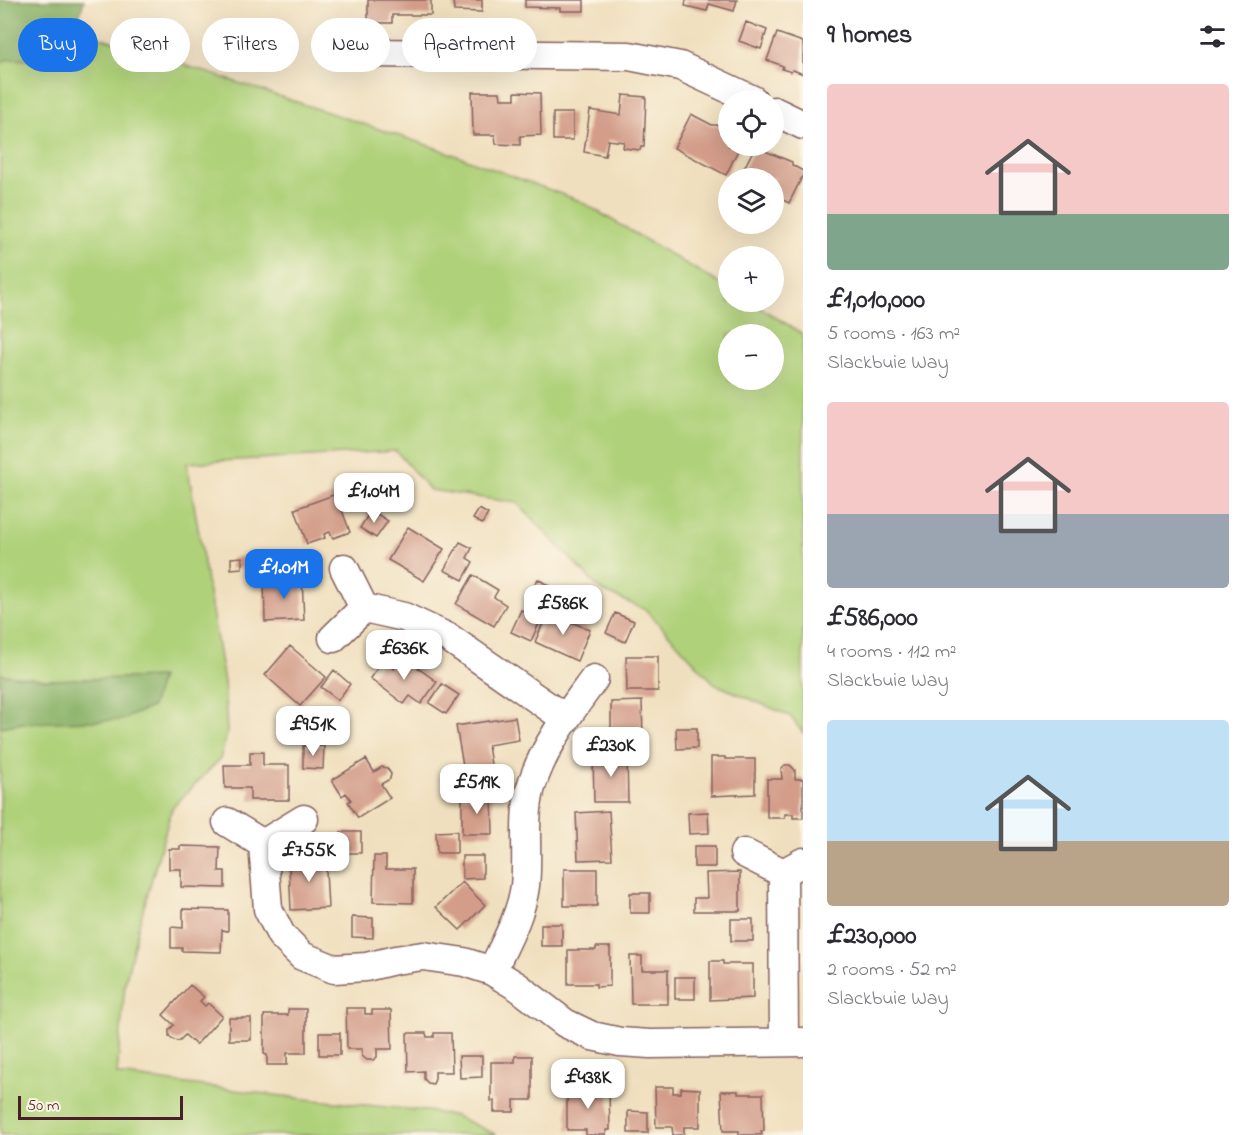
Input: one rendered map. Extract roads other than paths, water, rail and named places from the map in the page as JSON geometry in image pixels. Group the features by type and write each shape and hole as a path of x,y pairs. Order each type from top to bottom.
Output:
{"street":[{"path":"390,53 629,56 680,66 732,90"},
{"path":"784,116 803,125"},
{"path":"344,567 364,608"},
{"path":"333,638 364,608"},
{"path":"364,608 404,617 449,638 566,718"},
{"path":"492,971 515,922 524,889 527,854 526,816 532,782 566,718 594,679"},
{"path":"263,844 304,819"},
{"path":"227,822 263,844"},
{"path":"263,844 268,909 281,935 302,956 334,969 366,967 423,956 464,962 492,971 518,987 565,1023 592,1036 650,1044 794,1042 793,867 744,853"}]}
